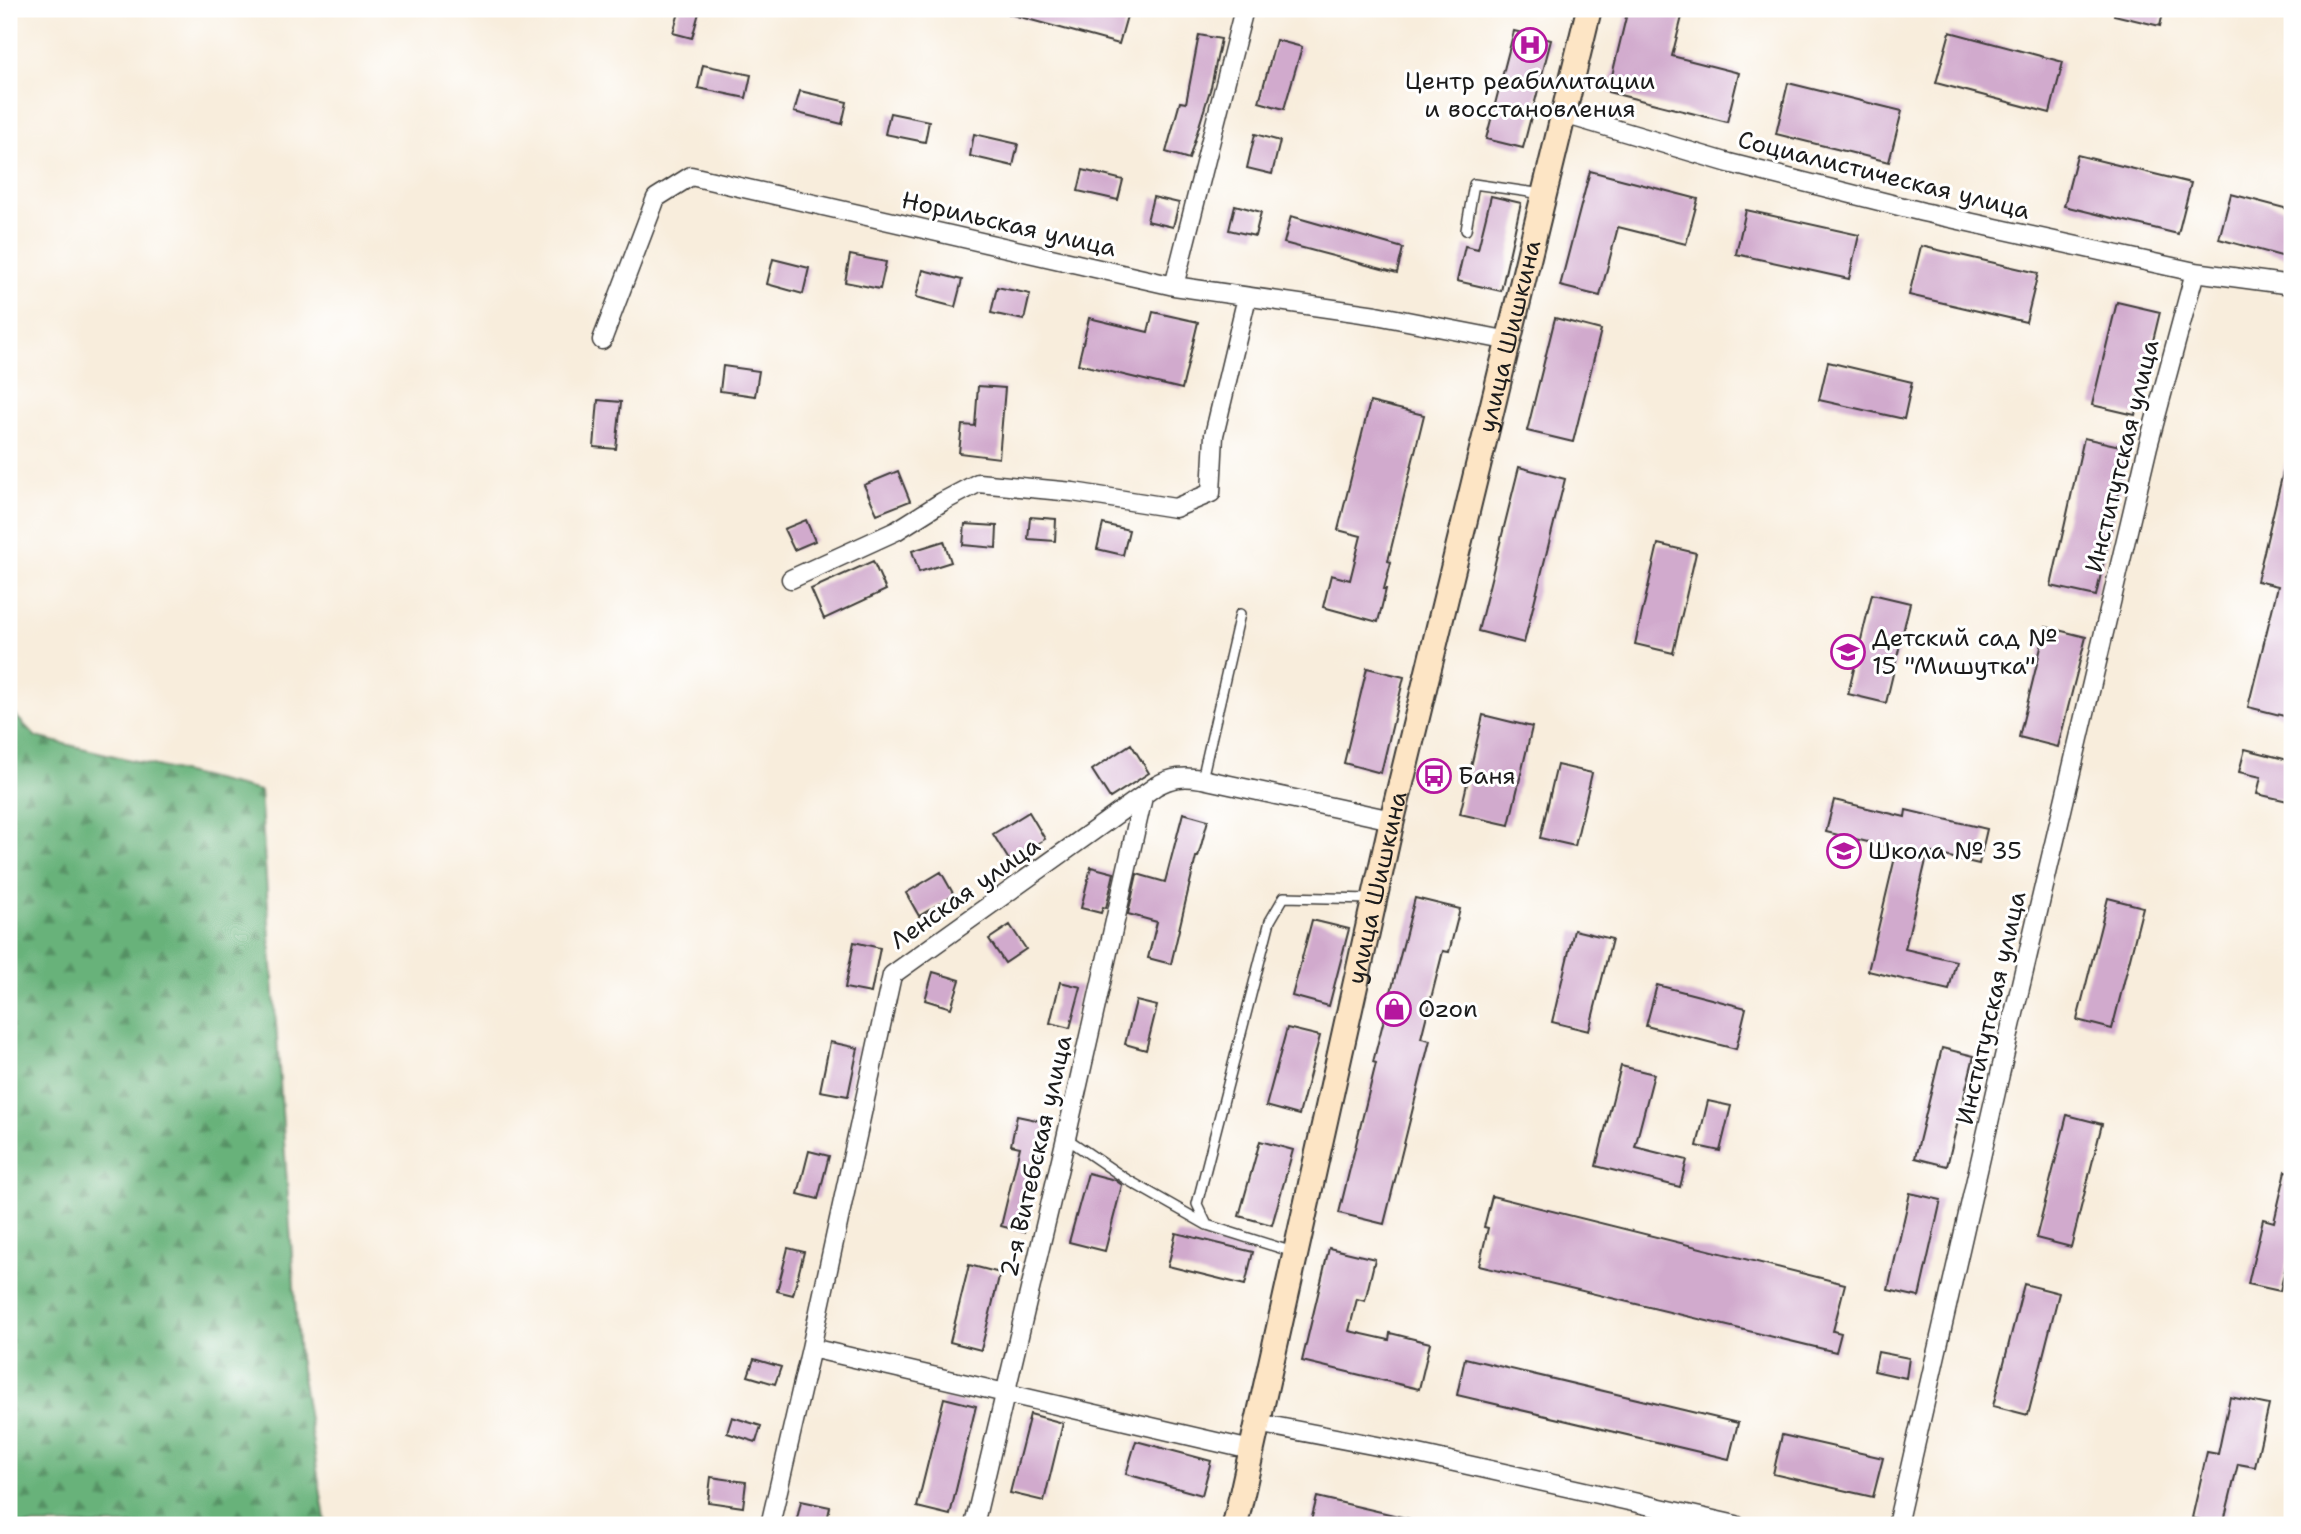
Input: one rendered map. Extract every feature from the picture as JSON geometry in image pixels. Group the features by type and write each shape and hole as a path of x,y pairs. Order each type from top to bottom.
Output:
{"main road":[{"name":"улица Шишкина","path":"1235,1525 1392,820 1589,9"}],"street":[{"path":"1174,286 1244,9"},
{"name":"Социалистическая улица","path":"1564,114 1729,163 1923,212 2195,272"},
{"name":"Норильская улица","path":"602,340 656,198 691,176 1174,286 1376,315 1510,341"},
{"path":"2195,272 2292,285"},
{"name":"Институтская улица","path":"1898,1525 2147,446 2195,272"},
{"path":"791,579 896,531 978,483 1073,492 1175,508 1211,493 1214,435 1247,298"},
{"name":"Ленская улица","path":"770,1525 892,975 1169,779 1180,776 1202,779 1392,820"},
{"name":"2-я Витебская улица","path":"974,1525 1066,1138 1143,797"},
{"path":"811,1348 1251,1450"},
{"path":"1257,1423 1414,1453 1736,1525"}],"lane":[{"path":"1466,230 1474,184 1545,194"},
{"path":"1202,779 1240,614"},
{"path":"1207,1224 1197,1204 1270,921 1284,897 1374,899"},
{"path":"1066,1138 1126,1179 1207,1224 1296,1253"}],"green space":[{"path":"9,709 36,737 260,791 299,1358 326,1525 9,1525"}],"building":[{"path":"680,9 700,9 692,38 673,33"},
{"path":"1010,9 1129,9 1119,44 1009,14"},
{"path":"1628,9 1684,9 1672,56 1739,73 1727,122 1608,92"},
{"path":"2115,9 2164,9 2160,26 2114,15"},
{"path":"1514,31 1551,40 1523,148 1486,139"},
{"path":"1950,32 2063,62 2050,113 1936,83"},
{"path":"1199,35 1221,39 1211,87 1189,159 1166,152 1180,102 1186,103"},
{"path":"1276,40 1302,47 1284,109 1259,102"},
{"path":"703,65 751,75 746,98 698,88"},
{"path":"1788,83 1902,111 1889,162 1776,134"},
{"path":"800,91 847,102 842,124 794,112"},
{"path":"890,113 929,121 925,142 885,134"},
{"path":"974,134 1018,144 1013,166 970,156"},
{"path":"1255,134 1280,141 1272,174 1247,168"},
{"path":"2077,155 2191,183 2178,234 2064,206"},
{"path":"1083,170 1123,180 1118,200 1078,191"},
{"path":"1590,171 1698,199 1686,244 1618,227 1600,296 1560,286"},
{"path":"2231,194 2292,210 2292,259 2219,239"},
{"path":"1491,196 1521,203 1501,291 1457,281 1465,246 1478,249"},
{"path":"1153,197 1179,203 1173,227 1147,221"},
{"path":"1235,205 1261,212 1255,236 1229,230"},
{"path":"1746,210 1859,235 1849,279 1736,254"},
{"path":"1291,216 1403,248 1397,273 1284,243"},
{"path":"1921,246 2038,273 2026,322 1909,295"},
{"path":"850,255 886,262 880,289 845,282"},
{"path":"773,259 809,268 803,294 767,284"},
{"path":"923,270 962,280 955,307 916,297"},
{"path":"997,287 1030,294 1024,320 991,313"},
{"path":"2117,302 2160,312 2135,415 2092,405"},
{"path":"1153,312 1198,322 1182,389 1078,364 1089,318 1148,332"},
{"path":"1555,318 1601,330 1573,442 1527,431"},
{"path":"1828,362 1912,382 1904,419 1819,400"},
{"path":"723,366 759,371 755,396 720,391"},
{"path":"978,386 1005,388 999,458 959,453 962,425 975,426"},
{"path":"598,400 621,402 616,449 594,447"},
{"path":"1370,402 1424,415 1388,561 1391,562 1378,622 1323,607 1331,575 1350,580 1361,536 1338,530"},
{"path":"2084,438 2129,448 2096,596 2051,586"},
{"path":"2286,460 2292,461 2292,718 2248,707 2278,586 2257,581"},
{"path":"1519,467 1565,479 1524,643 1478,631"},
{"path":"898,471 910,501 877,514 864,485"},
{"path":"1030,517 1056,519 1055,541 1028,539"},
{"path":"806,520 815,541 794,550 784,529"},
{"path":"965,524 997,526 996,548 963,545"},
{"path":"1103,524 1129,530 1123,555 1097,549"},
{"path":"944,541 951,562 919,572 912,551"},
{"path":"1658,544 1696,553 1673,653 1635,644"},
{"path":"873,561 886,590 824,619 811,589"},
{"path":"1872,594 1910,603 1886,703 1848,694"},
{"path":"2046,627 2086,637 2058,747 2019,737"},
{"path":"1367,668 1404,677 1381,773 1344,763"},
{"path":"1483,715 1532,727 1509,825 1460,814"},
{"path":"1131,744 1149,773 1110,798 1092,770"},
{"path":"2245,749 2292,761 2292,802 2257,794 2261,777 2239,772"},
{"path":"1557,765 1592,773 1575,846 1540,838"},
{"path":"1834,800 1905,817 1906,810 1987,829 1979,864 1928,852 1905,949 1956,961 1949,990 1868,971 1897,849 1826,832"},
{"path":"1029,812 1045,839 1009,860 993,834"},
{"path":"1183,813 1208,820 1196,857 1171,964 1148,958 1157,922 1128,914 1137,874 1165,882"},
{"path":"1091,867 1114,873 1106,908 1103,907 1101,913 1081,908"},
{"path":"941,872 954,895 919,916 906,893"},
{"path":"1415,898 1460,909 1449,952 1443,951 1421,1038 1430,1040 1384,1224 1339,1213 1376,1063 1373,1062"},
{"path":"2108,898 2143,907 2112,1029 2077,1020"},
{"path":"1312,920 1349,929 1329,1006 1292,996"},
{"path":"1010,925 1026,949 1005,963 989,939"},
{"path":"1574,930 1612,939 1589,1031 1552,1022"},
{"path":"854,942 880,948 871,993 845,988"},
{"path":"933,972 960,980 951,1008 925,1000"},
{"path":"1060,982 1081,987 1070,1028 1050,1023"},
{"path":"1657,985 1746,1008 1736,1049 1646,1026"},
{"path":"1136,1001 1157,1006 1146,1050 1125,1044"},
{"path":"1287,1028 1320,1036 1299,1115 1266,1106"},
{"path":"830,1042 858,1048 848,1096 820,1091"},
{"path":"1942,1048 1974,1056 1947,1166 1915,1158"},
{"path":"1621,1066 1654,1074 1635,1147 1687,1160 1680,1187 1596,1166"},
{"path":"1708,1101 1731,1106 1720,1151 1697,1146"},
{"path":"2067,1115 2102,1124 2071,1247 2036,1238"},
{"path":"1017,1116 1046,1122 1024,1232 1001,1226 1020,1147 1011,1145"},
{"path":"1260,1141 1293,1150 1272,1225 1239,1216"},
{"path":"809,1151 829,1156 818,1199 798,1194"},
{"path":"2286,1171 2292,1172 2292,1240 2280,1291 2248,1284 2263,1219 2274,1222"},
{"path":"1088,1173 1115,1180 1122,1185 1105,1251 1069,1242"},
{"path":"1910,1193 1941,1200 1919,1297 1888,1290"},
{"path":"1492,1196 1845,1284 1833,1331 1841,1333 1836,1352 1479,1266 1488,1228 1484,1227"},
{"path":"1176,1233 1253,1252 1245,1285 1168,1266"},
{"path":"788,1248 804,1252 793,1295 777,1291"},
{"path":"1329,1248 1375,1259 1365,1301 1357,1299 1349,1331 1389,1340 1390,1333 1430,1343 1419,1389 1302,1361"},
{"path":"969,1265 1000,1273 981,1350 950,1342"},
{"path":"2024,1284 2059,1293 2028,1415 1993,1406"},
{"path":"1878,1352 1909,1358 1906,1378 1874,1371"},
{"path":"1465,1358 1738,1423 1729,1459 1457,1395"},
{"path":"754,1359 781,1367 775,1384 748,1376"},
{"path":"2230,1397 2269,1405 2255,1467 2238,1464 2223,1525 2192,1518 2207,1452 2218,1454"},
{"path":"944,1398 976,1406 950,1515 917,1507"},
{"path":"1030,1414 1063,1423 1044,1501 1010,1493"},
{"path":"732,1417 761,1426 756,1442 727,1433"},
{"path":"1782,1435 1883,1458 1873,1497 1773,1474"},
{"path":"1136,1441 1211,1461 1202,1495 1126,1474"},
{"path":"711,1477 746,1482 743,1507 708,1502"},
{"path":"1317,1497 1411,1519 1410,1525 1310,1525"},
{"path":"801,1501 830,1507 826,1525 797,1519"}],"place":[{"name":"Центр реабилитации и восстановления","path":"1530,45"},
{"name":"Детский сад № 15 \"Мишутка\"","path":"1848,652"},
{"name":"Баня","path":"1434,776"},
{"name":"Школа № 35","path":"1844,851"},
{"name":"Ozon","path":"1394,1009"}]}
